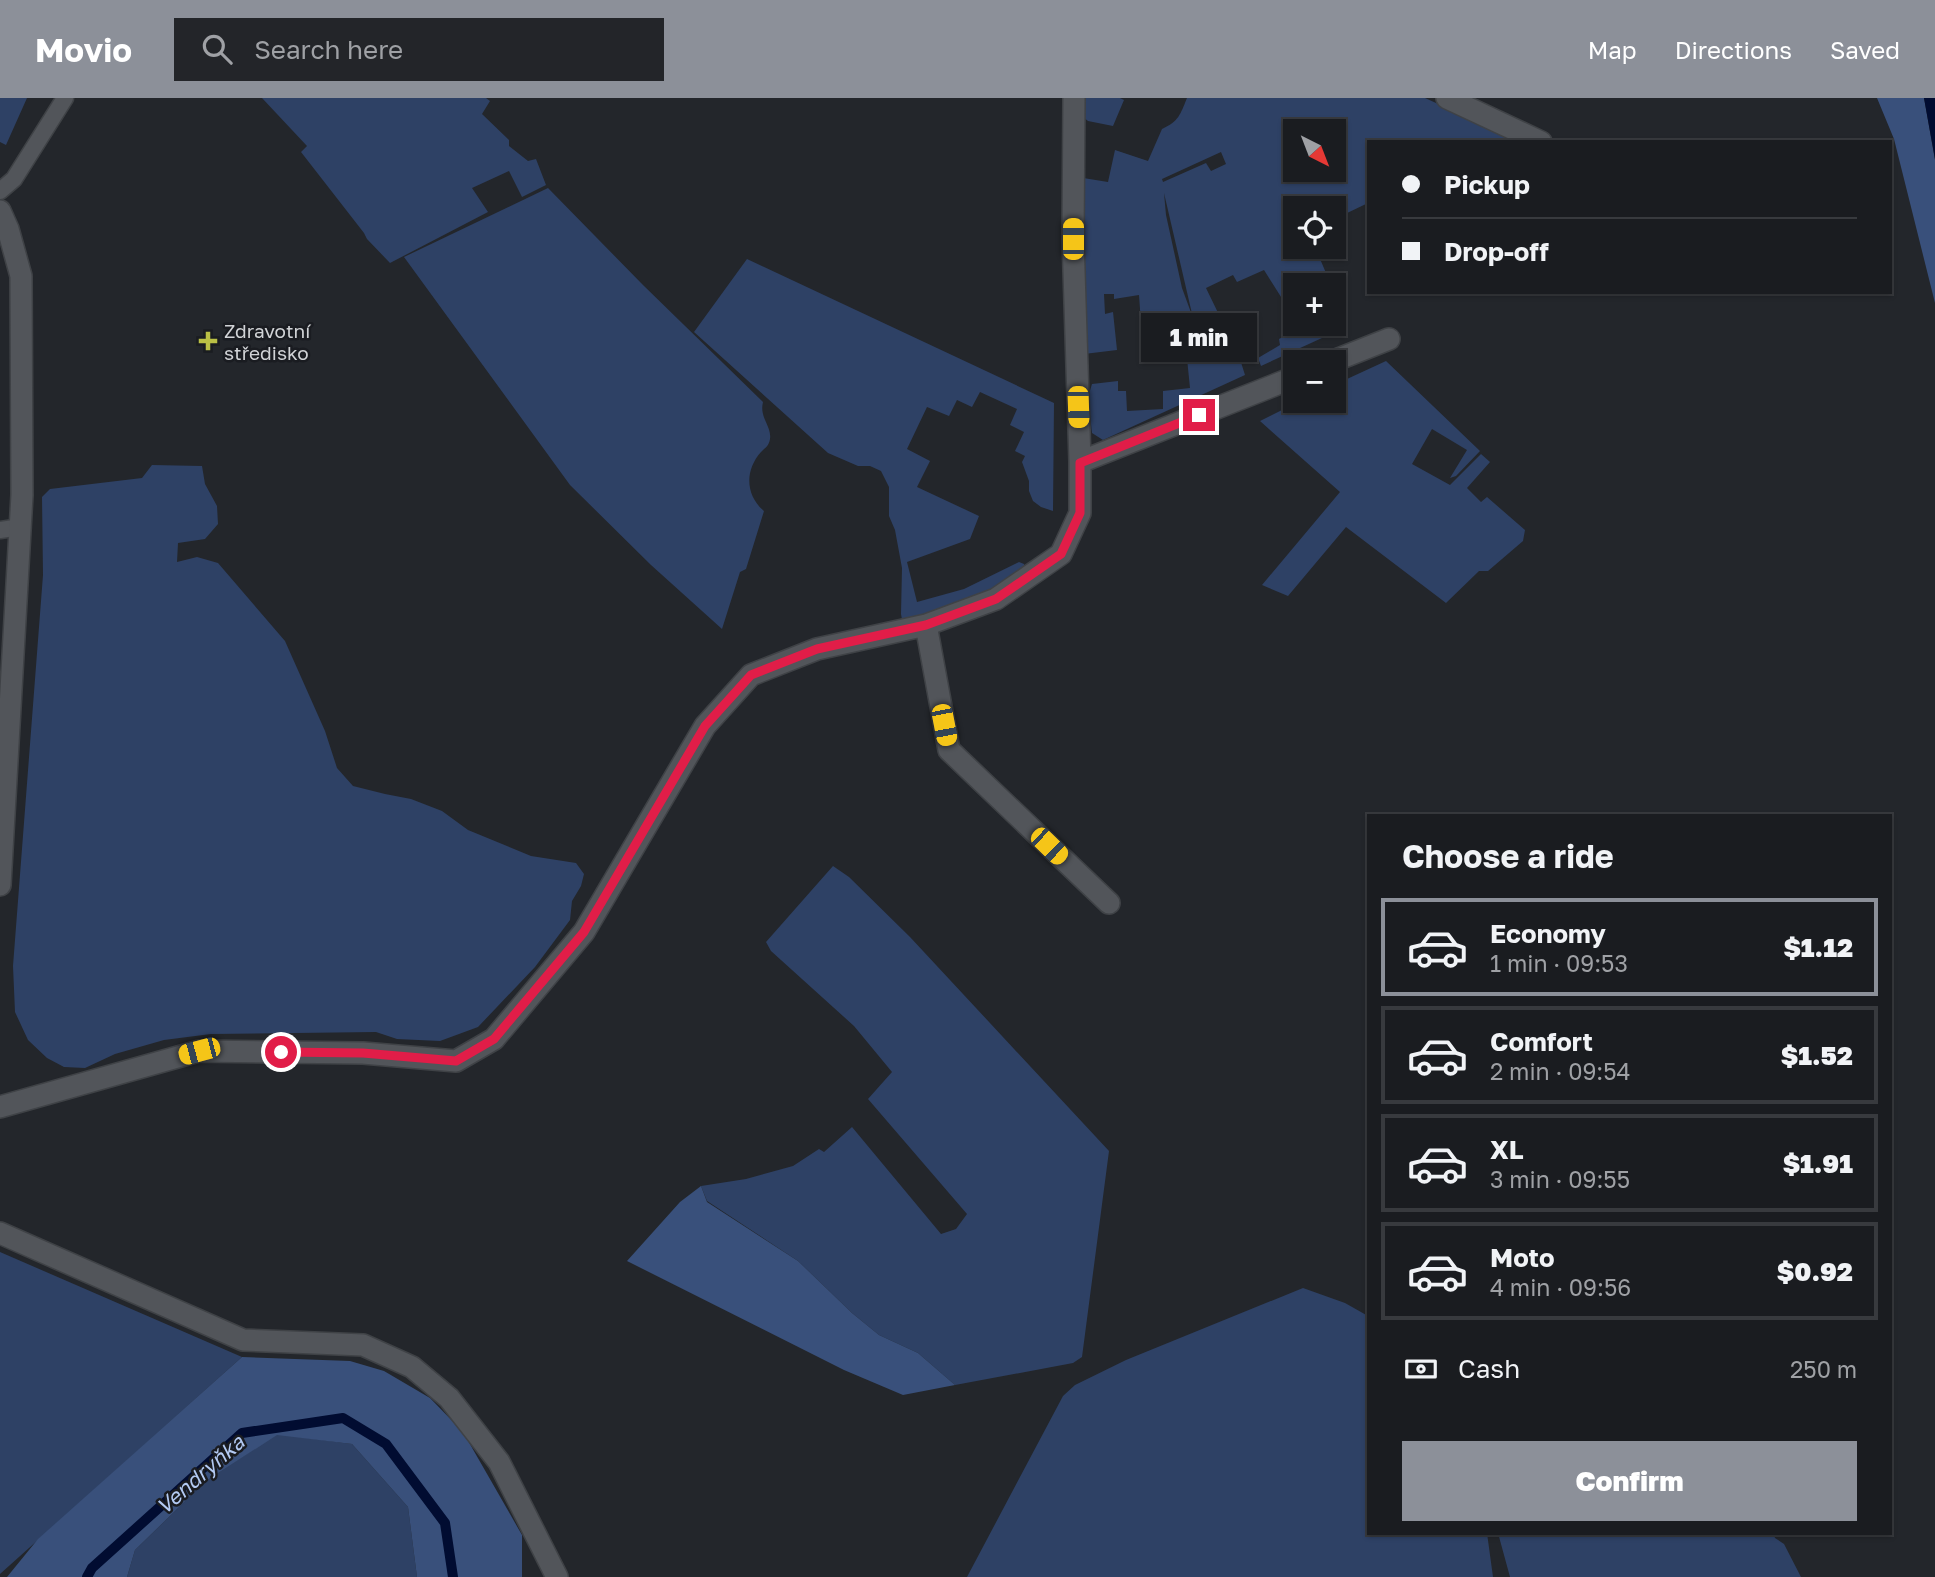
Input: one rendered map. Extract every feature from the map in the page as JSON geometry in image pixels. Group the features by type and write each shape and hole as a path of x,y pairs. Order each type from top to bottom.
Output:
{"street":[{"path":"0,1107 199,1051 363,1053 456,1061 494,1039 584,932 705,726 751,675 817,649 926,625 996,599 1061,554 1080,513 1073,239 1074,98"},
{"path":"1447,98 1537,140"},
{"path":"0,211 21,276 22,495 10,528 0,885"},
{"path":"1346,356 1389,339"},
{"path":"1080,463 1283,382"},
{"path":"926,625 949,750 1109,904"},
{"path":"0,1233 243,1340 363,1345 412,1367 449,1398 499,1462 557,1577"}],"lane":[{"path":"0,191 14,179 65,98"}],"shaded area":[{"path":"0,98 27,98 6,145 0,142"},
{"path":"262,98 486,98 490,101 482,114 509,140 509,146 528,161 536,159 546,185 522,197 509,171 472,188 488,212 390,263 367,239 301,152 307,146"},
{"path":"1080,98 1124,100 1113,126 1088,121 1079,114"},
{"path":"1187,98 1425,98 1518,140 1367,140 1367,203 1346,214 1346,196 1283,196 1283,259 1320,259 1326,273 1283,273 1283,300 1264,270 1237,282 1233,275 1206,288 1239,356 1245,375 1103,440 1092,433 1088,397 1092,384 1118,381 1118,391 1126,391 1127,411 1163,409 1163,391 1190,388 1183,319 1156,318 1155,321 1141,323 1139,295 1114,299 1114,294 1104,294 1105,314 1113,312 1117,350 1084,354 1077,177 1108,182 1115,150 1148,161 1162,129 1176,120","holes":["1221,152 1226,164 1211,171 1206,163 1163,182 1162,179","1164,193 1193,318 1182,288 1166,215"]},
{"path":"1877,98 1924,98 1935,160 1935,303 1894,139"},
{"path":"1924,98 1935,98 1935,159"},
{"path":"548,188 763,402 770,439 752,467 749,483 754,498 764,511 746,569 740,572 722,629 651,565 570,485 404,257"},
{"path":"747,259 1054,403 1053,511 1033,501 1029,491 1029,481 1022,462 1025,456 1015,451 1024,432 1010,425 1017,409 980,392 972,407 957,400 949,416 927,407 907,449 930,461 917,487 979,516 970,539 907,562 917,602 964,589 1019,562 1024,564 1025,570 997,591 903,625 902,568 895,530 889,516 889,487 881,471 870,466 858,466 828,453 694,332"},
{"path":"1285,336 1322,338 1296,350 1283,350 1283,356 1261,366 1258,358 1280,345 1279,339"},
{"path":"1386,361 1480,451 1456,476 1450,478 1467,450 1432,429 1412,464 1450,485 1481,454 1490,462 1467,488 1481,502 1487,497 1525,530 1523,541 1488,571 1479,571 1446,603 1346,527 1288,596 1262,585 1340,492 1260,421 1283,410 1283,413 1346,413 1346,379"},
{"path":"152,465 202,466 205,484 217,506 218,524 205,539 178,543 177,562 197,557 218,563 285,641 325,731 337,768 353,786 411,799 442,811 468,830 531,856 576,863 584,874 581,886 572,901 570,920 535,967 478,1027 440,1041 397,1039 376,1032 211,1034 164,1040 115,1054 85,1068 64,1067 47,1058 28,1040 15,1012 13,966 43,575 42,497 50,489 142,478"},
{"path":"833,866 849,877 910,937 1109,1151 1082,1357 1073,1363 955,1385 918,1353 879,1335 798,1261 707,1201 701,1186 746,1179 793,1166 819,1149 824,1152 852,1127 941,1234 956,1229 967,1214 868,1099 892,1072 854,1026 771,951 766,942"},
{"path":"701,1186 707,1202 798,1261 879,1335 918,1353 955,1385 903,1395 844,1370 627,1261 680,1202"},
{"path":"0,1252 242,1357 0,1574"},
{"path":"1303,1288 1345,1303 1367,1315 1367,1535 1487,1535 1493,1577 967,1577 1063,1396 1075,1385 1126,1360"},
{"path":"242,1357 350,1361 384,1371 430,1398 463,1432 522,1535 522,1577 417,1577 408,1507 352,1444 277,1435 206,1481 135,1550 127,1577 7,1577 38,1539"},
{"path":"277,1434 352,1444 408,1507 417,1577 127,1577 135,1550 206,1481"},
{"path":"1499,1535 1774,1535 1784,1544 1801,1577 1510,1577"}],"waterway":[{"name":"Vendryňka","path":"87,1577 92,1568 242,1433 343,1418 386,1444 445,1523 453,1577"}],"place":[{"name":"Zdravotní středisko","path":"208,341"}],"route":[{"path":"281,1052 363,1053 456,1061 494,1039 584,932 705,726 751,675 817,649 926,625 996,599 1061,554 1080,513 1080,463 1199,415"}]}
